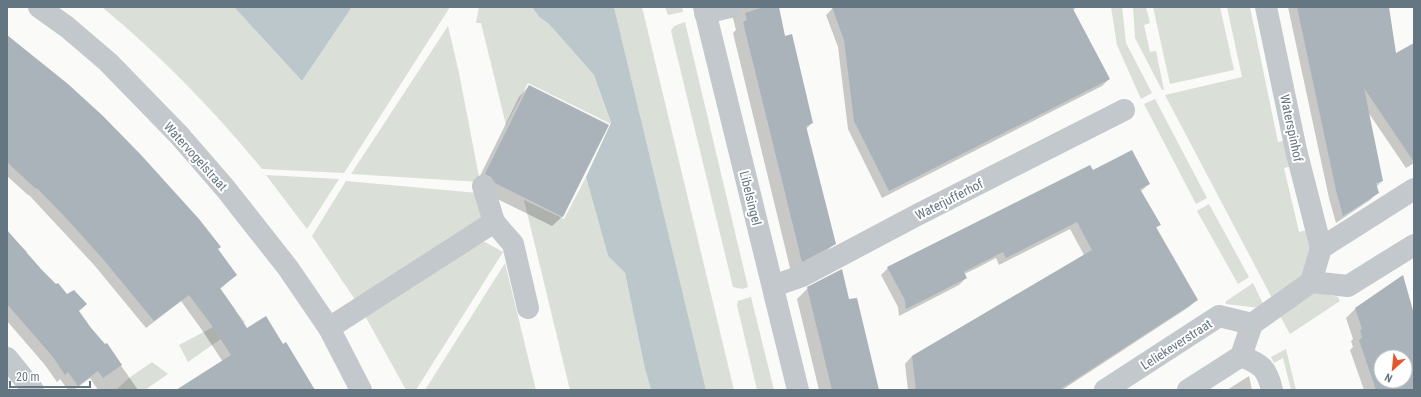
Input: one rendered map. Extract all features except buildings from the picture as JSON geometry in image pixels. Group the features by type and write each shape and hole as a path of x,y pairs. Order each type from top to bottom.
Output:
{"street":[{"name":"Watervogelstraat","path":"39,7 67,27 108,62 179,135 225,188 264,237 330,328 361,390"},
{"path":"704,10 730,7"},
{"name":"Waterspinhof","path":"1266,7 1296,150 1321,248"},
{"name":"Libelsingel","path":"704,10 798,390"},
{"name":"Waterjufferhof","path":"773,286 802,276 919,214 1124,110"},
{"path":"482,186 494,222 513,244 528,308"},
{"path":"1188,390 1241,356 1252,324 1311,282 1321,248 1414,189"},
{"path":"330,328 494,222"},
{"path":"1311,282 1348,286 1414,245"},
{"name":"Leliekeverstraat","path":"1105,390 1219,316 1252,324"},
{"path":"1241,356 1256,362 1263,369 1269,378 1272,390"},
{"path":"7,358 33,390"}],"shaded area":[{"path":"102,7 234,7 302,81 352,7 450,7 344,173 262,169 206,104 145,44"},
{"path":"234,7 352,7 302,81"},
{"path":"479,7 532,7 539,17 549,24 594,75 611,124 528,83 506,125 481,23 476,23"},
{"path":"532,7 614,7 706,390 651,390 645,369 625,273 608,256 586,177 611,123 594,75 549,24 539,17"},
{"path":"614,7 642,7 734,390 706,390"},
{"path":"665,7 682,7 683,12 668,15"},
{"path":"1111,7 1122,7 1126,43 1152,93 1141,99 1117,45"},
{"path":"1133,7 1146,7 1150,23 1144,25 1150,52 1156,51 1164,90 1162,90 1135,38"},
{"path":"1153,7 1220,7 1234,70 1170,84"},
{"path":"1227,7 1250,7 1278,142 1287,140 1292,166 1284,168 1299,232 1307,230 1311,249 1306,276 1273,300 1165,95 1242,77"},
{"path":"685,22 748,287 743,289 733,287 671,31 674,26"},
{"path":"448,26 459,73 480,182 351,174"},
{"path":"1155,99 1207,198 1196,204 1144,104"},
{"path":"266,175 339,179 307,229"},
{"path":"586,177 608,256 625,273 645,369 651,390 570,390 524,200 564,219"},
{"path":"346,181 478,193 485,217 356,301 312,236"},
{"path":"1209,204 1249,277 1238,284 1197,211"},
{"path":"485,242 503,252 416,390 406,390 364,314 478,243"},
{"path":"505,263 536,390 425,390"},
{"path":"1253,283 1264,306 1260,308 1226,304 1225,302"},
{"path":"1316,292 1338,297 1340,301 1290,334 1279,314 1305,297"},
{"path":"751,297 774,390 757,390 737,305 738,301"},
{"path":"238,314 245,322 188,362 179,345"},
{"path":"1286,349 1296,390 1291,390 1283,358 1274,363 1271,357"},
{"path":"152,362 168,374 145,390 116,390 129,378"}]}
